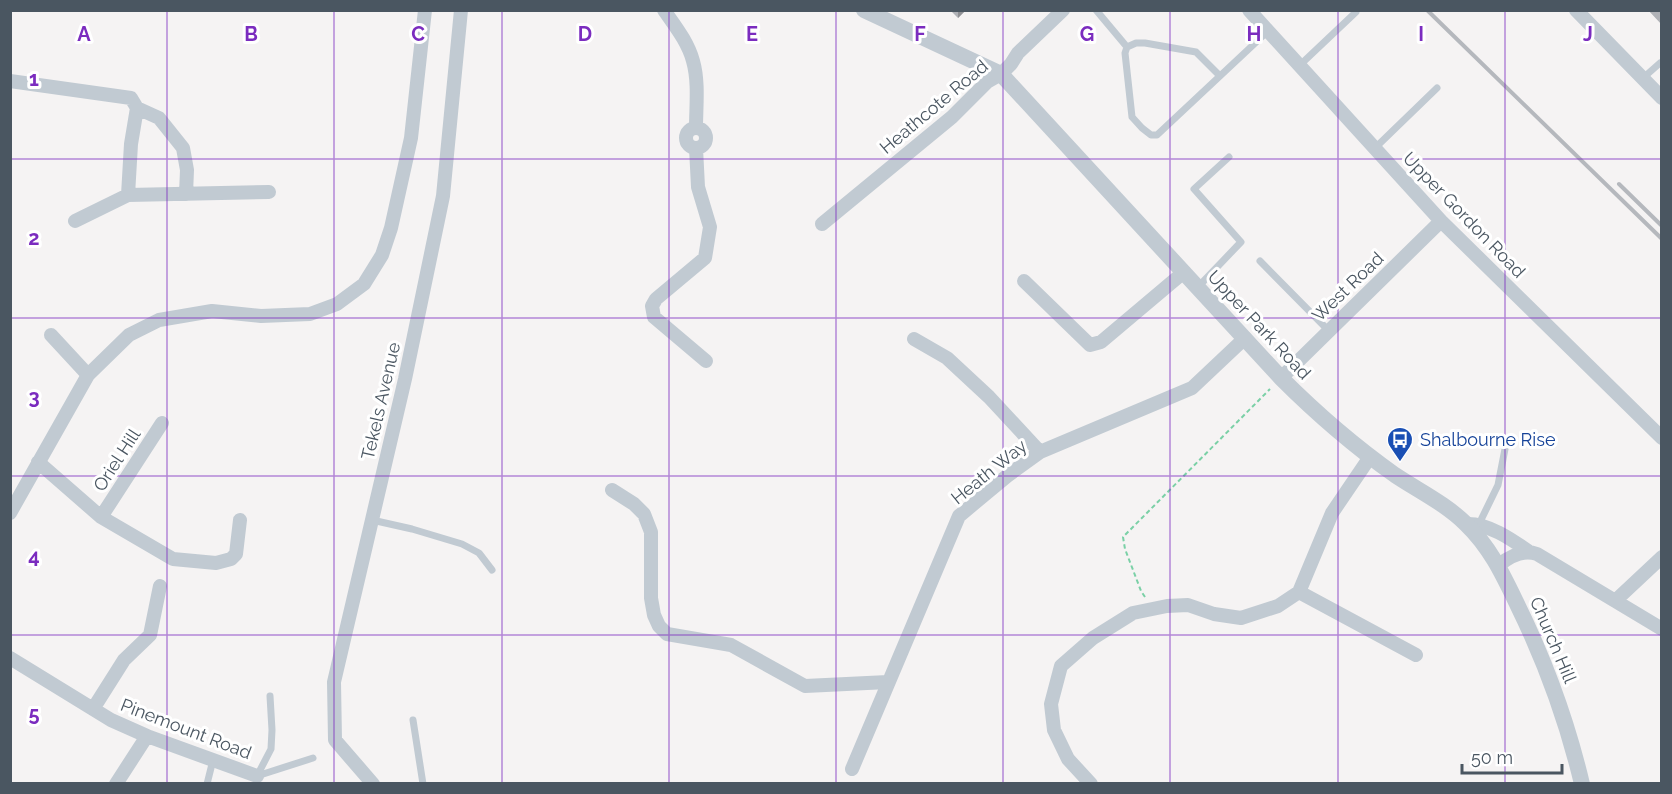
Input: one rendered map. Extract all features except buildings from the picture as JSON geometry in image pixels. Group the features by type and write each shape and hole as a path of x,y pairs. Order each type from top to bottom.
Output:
{"street":[{"path":"10,513 88,375 129,335 159,320 212,311 261,316 310,314 337,304 364,284 382,255 391,228 411,138 425,10"},
{"name":"Tekels Avenue","path":"373,783 335,740 334,682 405,379 443,196 461,10"},
{"path":"664,10 685,41 693,61 696,85 696,128 687,133 686,140 690,146 696,148 698,187 710,227 705,258 656,299 652,306 654,317 706,361"},
{"path":"864,10 1001,74"},
{"name":"Heathcote Road","path":"822,224 952,117 987,82 1001,74 1018,53 1063,10"},
{"name":"Upper Gordon Road","path":"1249,10 1441,221 1662,438"},
{"path":"1576,10 1662,98"},
{"name":"Upper Park Road","path":"1001,74 1281,378 1326,422 1370,457 1473,524 1538,554 1662,629"},
{"path":"10,81 131,98 137,108 159,118 183,148 187,170 186,194"},
{"path":"128,195 131,144 137,108"},
{"path":"75,221 128,195 269,192"},
{"name":"West Road","path":"1281,378 1441,221"},
{"path":"1024,281 1090,345 1101,342 1184,272"},
{"path":"51,335 88,375"},
{"name":"Heath Way","path":"852,769 959,516 1007,476 1040,453 1192,388 1245,338"},
{"path":"914,339 947,358 988,397 1040,453"},
{"name":"Oriel Hill","path":"101,517 162,423"},
{"path":"1091,783 1068,759 1054,730 1051,704 1061,666 1093,638 1133,613 1188,604 1215,614 1241,618 1278,606 1299,592 1332,513 1370,457"},
{"name":"Oriel Hill","path":"38,462 101,517 173,559 216,563 231,559 237,554 240,520"},
{"path":"612,490 634,504 644,514 651,532 651,598 654,615 659,626 667,634 731,645 805,686 888,682"},
{"name":"Church Hill","path":"1473,524 1499,566 1527,624 1556,694 1582,783"},
{"path":"1499,566 1507,559 1528,551"},
{"path":"1615,601 1662,556"},
{"path":"93,709 123,660 150,635 160,586"},
{"path":"1299,592 1416,655"},
{"name":"Pinemount Road","path":"10,658 111,720 147,736 257,776"},
{"path":"116,783 147,736"}],"lane":[{"path":"1096,10 1127,47"},
{"path":"1300,65 1356,12 1355,10"},
{"path":"1219,75 1196,52 1145,43 1136,43 1127,47 1125,53 1132,117 1151,135 1157,135 1268,30"},
{"path":"1643,78 1660,63"},
{"path":"1375,148 1437,88"},
{"path":"1198,287 1241,242 1194,189 1229,157"},
{"path":"1260,261 1329,331"},
{"path":"1473,524 1498,485 1505,449"},
{"path":"372,520 462,544 478,553 492,570"},
{"path":"257,776 271,749 270,696"},
{"path":"413,720 423,783"},
{"path":"257,776 313,758"},
{"path":"207,783 213,760"}],"path":[{"path":"1147,609 1145,598 1125,549 1123,537 1281,378"}],"railway":[{"path":"1427,10 1662,239"},
{"path":"1619,184 1662,226"}],"place":[{"name":"Shalbourne Rise","path":"1400,463"}]}
